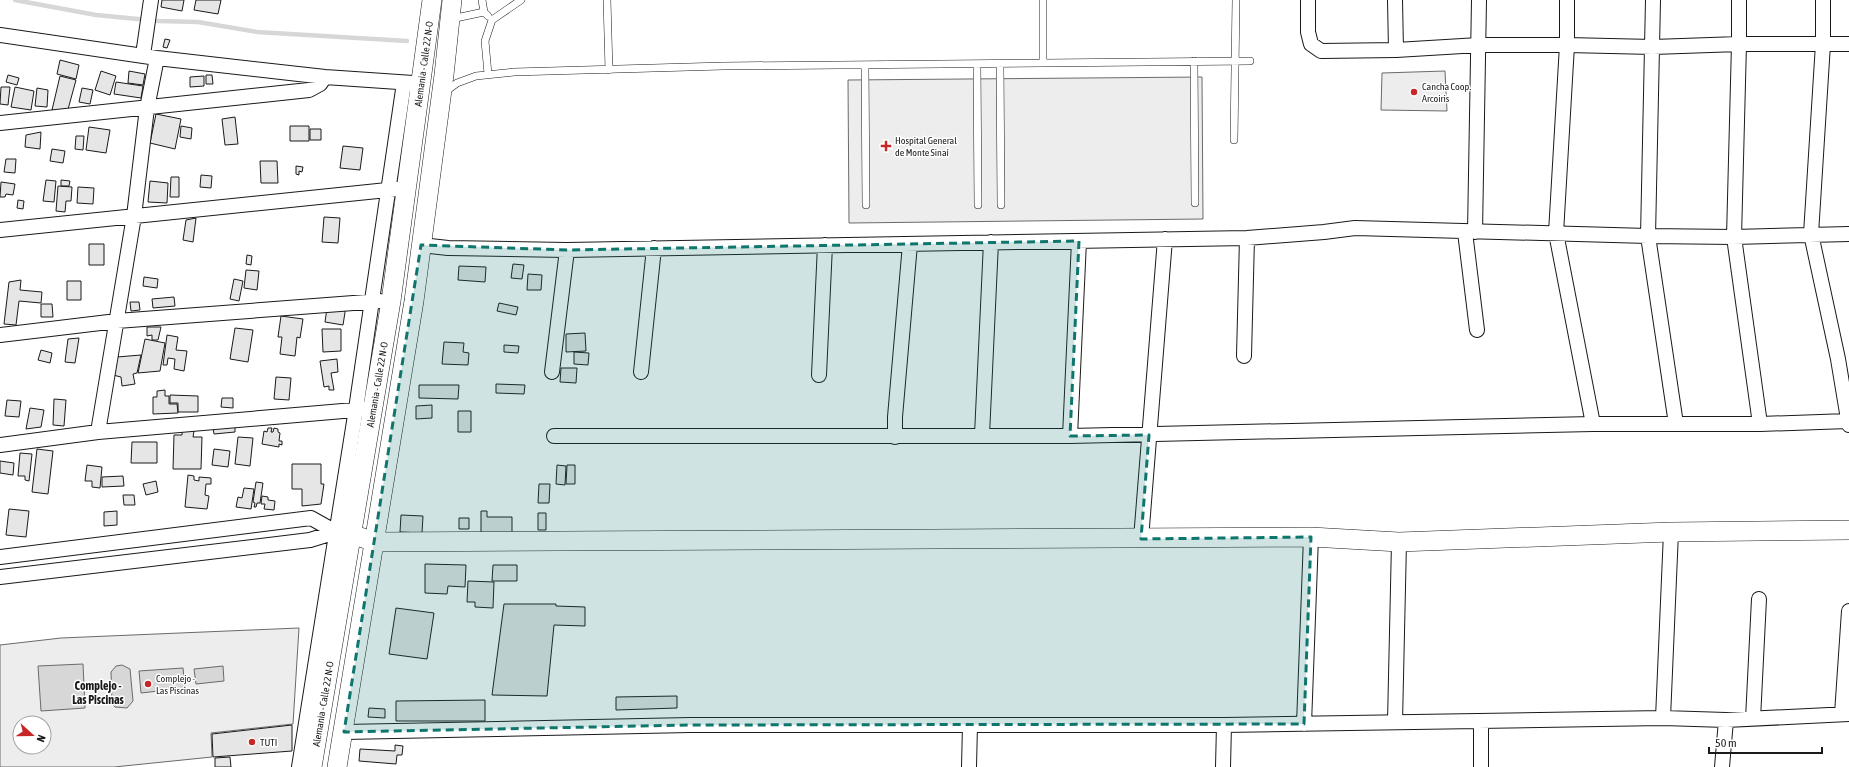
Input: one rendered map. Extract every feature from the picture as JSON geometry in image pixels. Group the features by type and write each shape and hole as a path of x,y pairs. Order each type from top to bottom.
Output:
{"street":[{"path":"143,55 151,0"},
{"name":"Alemania - Calle 22 N-O","path":"312,767 343,533 382,301 412,83 432,0"},
{"name":"Alemania - Calle 22 N-O","path":"337,767 375,542 421,245 440,95 444,75 452,0"},
{"path":"1308,0 1308,32 1311,44 1321,52 1396,50 1479,45 1567,45 1653,48 1740,44 1849,44"},
{"path":"1396,0 1396,50"},
{"path":"1476,330 1470,232 1479,45 1478,0"},
{"path":"1567,0 1567,45 1556,233 1594,424"},
{"path":"1653,0 1648,236 1676,424"},
{"path":"1739,0 1740,44 1734,237 1760,424"},
{"path":"554,436 1070,436 1594,424 1849,423 1844,358 1811,234 1823,44 1823,0"},
{"path":"0,36 157,58 325,77 412,83"},
{"path":"98,432 134,216 147,108 157,58"},
{"path":"0,123 309,90 320,84 325,77"},
{"path":"0,230 398,189"},
{"path":"421,245 448,248 566,250 1165,240 1247,238 1354,228 1648,236 1734,237 1849,234"},
{"path":"1244,356 1247,238"},
{"path":"1141,539 1165,240"},
{"path":"1070,436 1079,241"},
{"path":"982,435 991,242"},
{"path":"895,437 895,417 910,244"},
{"path":"819,375 825,245"},
{"path":"641,372 654,248"},
{"path":"552,372 566,250"},
{"path":"0,335 117,321 382,301"},
{"path":"0,445 98,432 364,409"},
{"path":"0,557 311,518 343,533 375,542 1311,537 1400,542 1671,532 1849,530"},
{"path":"1663,718 1671,532"},
{"path":"0,577 310,540 343,533"},
{"path":"299,767 343,533"},
{"path":"1304,724 1311,537"},
{"path":"1395,722 1400,542"},
{"path":"1753,719 1759,599"},
{"path":"344,732 698,725 1224,725 1663,718 1726,720 1845,714 1849,612"},
{"path":"1722,767 1726,720"},
{"path":"1481,721 1481,767"},
{"path":"969,767 970,725"},
{"path":"1223,767 1224,725"}],"lane":[{"path":"482,0 484,12 492,20"},
{"path":"488,74 485,41 492,20 521,0"},
{"path":"608,0 609,70"},
{"path":"1042,0 1043,63"},
{"path":"1234,140 1236,0"},
{"path":"449,20 484,12"},
{"path":"1194,61 1195,202"},
{"path":"440,95 466,78 488,74 723,66 1250,61"},
{"path":"978,64 978,205"},
{"path":"1000,64 1001,205"},
{"path":"865,65 866,205"}],"highlighted area":[{"path":"1079,241 1070,436 1149,435 1141,539 1311,537 1304,724 690,725 344,732 421,245 567,250"}],"shaded area":[{"name":"Cancha Coop. Arcoiris","path":"1445,71 1447,111 1381,110 1382,73"},
{"path":"1202,77 1203,219 849,223 848,80"},
{"name":"Complejo - Las Piscinas","path":"299,628 293,724 211,733 212,757 114,767 0,767 0,645 61,638"},
{"path":"83,664 85,708 41,711 38,666"},
{"path":"122,665 130,669 133,701 127,708 115,707 112,704 111,672 116,666"},
{"path":"223,666 224,681 196,684 194,669"},
{"path":"183,668 185,688 141,693 139,671"}],"building":[{"path":"162,0 184,0 182,11 161,7"},
{"path":"196,0 221,0 218,14 194,10"},
{"path":"165,39 170,40 167,48 163,47"},
{"path":"60,60 79,65 76,79 57,74"},
{"path":"101,71 116,76 110,95 95,90"},
{"path":"129,71 145,74 143,85 128,83"},
{"path":"8,75 19,78 17,85 6,82"},
{"path":"206,75 212,75 213,84 206,84"},
{"path":"60,76 76,80 67,113 52,110"},
{"path":"204,76 204,86 190,87 190,77"},
{"path":"116,82 143,86 141,98 114,94"},
{"path":"1,87 10,87 8,105 0,104"},
{"path":"15,87 34,91 31,110 11,107"},
{"path":"37,88 48,90 47,107 35,106"},
{"path":"82,88 93,90 90,104 79,102"},
{"path":"156,114 181,119 175,149 150,143"},
{"path":"235,117 238,144 225,145 222,119"},
{"path":"181,126 192,128 191,139 180,137"},
{"path":"290,126 309,126 309,141 290,141"},
{"path":"89,127 110,130 106,153 86,150"},
{"path":"310,129 321,129 321,140 310,140"},
{"path":"41,132 40,149 25,147 26,135"},
{"path":"76,136 84,136 83,150 75,149"},
{"path":"343,146 363,148 360,170 340,168"},
{"path":"52,149 65,151 63,163 50,161"},
{"path":"6,159 16,159 15,173 4,172"},
{"path":"260,161 277,161 278,183 261,183"},
{"path":"296,166 303,167 302,172 299,171 299,175 296,174"},
{"path":"201,175 212,176 211,188 200,187"},
{"path":"171,177 179,177 179,197 170,197"},
{"path":"46,180 56,181 54,202 43,201"},
{"path":"61,180 70,181 69,186 61,186"},
{"path":"150,181 168,183 167,203 148,202"},
{"path":"1,182 15,184 13,195 6,194 5,197 0,197"},
{"path":"58,186 72,187 71,201 66,201 65,212 56,211"},
{"path":"78,187 94,188 93,204 77,203"},
{"path":"18,200 24,201 23,209 17,208"},
{"path":"324,217 340,218 338,243 322,242"},
{"path":"196,218 193,242 183,240 186,220"},
{"path":"89,244 104,244 104,265 89,265"},
{"path":"247,255 252,256 251,265 246,264"},
{"path":"513,264 524,265 522,279 511,278"},
{"path":"459,266 486,267 485,282 458,280"},
{"path":"246,270 259,271 257,290 244,288"},
{"path":"528,274 542,275 541,290 527,290"},
{"path":"144,277 158,279 157,288 143,286"},
{"path":"234,279 243,281 239,301 230,299"},
{"path":"21,280 20,290 42,292 41,303 19,301 16,325 4,324 9,282"},
{"path":"67,281 81,281 81,300 67,300"},
{"path":"174,297 175,306 153,308 152,299"},
{"path":"130,302 139,302 140,310 131,311"},
{"path":"499,303 518,307 516,315 497,311"},
{"path":"41,304 52,304 53,317 41,317"},
{"path":"346,306 343,325 325,322 327,308"},
{"path":"281,316 303,319 300,338 297,337 295,356 280,354 282,337 278,337"},
{"path":"147,327 161,327 158,340 152,340 152,335 147,336"},
{"path":"235,328 253,330 248,362 230,359"},
{"path":"322,329 341,329 341,351 323,352"},
{"path":"585,333 586,351 566,352 566,334"},
{"path":"167,335 178,337 176,350 187,351 184,371 174,369 175,359 168,358 167,365 163,365"},
{"path":"79,338 75,363 65,362 68,339"},
{"path":"145,339 165,343 160,371 138,373"},
{"path":"444,342 464,343 463,352 469,353 468,365 442,364"},
{"path":"504,345 519,346 518,353 504,352"},
{"path":"41,350 52,353 50,363 38,360"},
{"path":"574,352 589,353 588,365 574,364"},
{"path":"141,355 137,373 133,374 135,384 122,386 121,377 113,375 117,357"},
{"path":"337,359 338,372 331,373 334,390 329,390 329,386 324,387 320,361"},
{"path":"561,368 577,368 576,383 560,382"},
{"path":"276,377 291,378 289,400 274,399"},
{"path":"496,384 525,385 524,394 496,393"},
{"path":"419,385 459,385 458,399 419,398"},
{"path":"165,390 165,396 169,396 169,404 177,404 178,413 153,414 153,397 157,397 157,391"},
{"path":"170,395 198,396 198,412 178,412 178,403 170,403"},
{"path":"222,398 233,398 233,408 221,407"},
{"path":"54,399 66,400 64,426 53,425"},
{"path":"7,400 21,401 19,417 5,416"},
{"path":"432,405 432,418 416,419 416,406"},
{"path":"30,408 44,410 41,427 26,429"},
{"path":"458,411 471,411 471,432 458,432"},
{"path":"235,426 235,432 214,434 213,428"},
{"path":"268,428 272,428 271,432 273,432 274,428 278,429 278,432 280,433 279,441 282,441 282,445 279,444 279,447 262,444 264,431 267,432"},
{"path":"182,431 194,431 193,437 202,437 201,469 173,469 174,435 182,435"},
{"path":"238,437 253,438 250,466 235,464"},
{"path":"132,442 157,442 157,463 131,463"},
{"path":"37,449 53,451 48,494 32,492"},
{"path":"214,449 230,451 228,467 212,465"},
{"path":"20,453 32,454 29,481 25,480 25,476 18,476"},
{"path":"0,461 14,463 13,475 0,473"},
{"path":"292,464 321,464 321,484 324,484 321,504 302,506 302,489 292,489"},
{"path":"87,465 102,467 100,488 92,487 92,481 85,481"},
{"path":"557,465 566,466 565,485 556,484"},
{"path":"567,465 575,465 575,484 566,484"},
{"path":"188,475 194,476 194,480 199,481 199,477 211,478 211,484 206,484 205,495 209,496 207,509 185,507"},
{"path":"123,476 124,486 102,487 102,477"},
{"path":"156,481 158,492 146,495 143,484"},
{"path":"256,482 263,483 260,503 257,503 256,507 254,507 255,503 253,502"},
{"path":"539,484 550,484 549,503 538,503"},
{"path":"244,488 254,489 251,509 236,507 238,497 242,498"},
{"path":"123,495 134,495 135,505 124,505"},
{"path":"262,496 268,497 268,500 275,501 274,510 264,509 265,504 261,504"},
{"path":"9,509 29,511 26,537 6,535"},
{"path":"117,511 117,525 104,526 104,512"},
{"path":"481,511 487,511 487,517 512,517 512,535 481,536"},
{"path":"538,513 546,513 546,530 538,530"},
{"path":"401,515 423,516 422,533 400,532"},
{"path":"459,518 469,518 469,529 459,529"},
{"path":"425,564 466,565 465,587 448,586 447,594 425,593"},
{"path":"493,565 517,565 517,581 492,581"},
{"path":"468,581 494,582 493,608 475,607 475,602 467,602"},
{"path":"504,604 556,604 556,606 585,607 585,626 554,625 547,696 492,695"},
{"path":"396,608 434,613 427,659 389,654"},
{"path":"677,696 677,708 616,710 616,697"},
{"path":"485,700 485,721 396,721 396,701"},
{"path":"369,708 385,709 385,718 368,717"},
{"name":"TUTI","path":"292,725 292,751 213,757 212,734"},
{"path":"395,745 403,746 402,755 397,755 396,764 359,761 360,749 395,751"},
{"path":"230,757 231,767 215,767 215,758"}],"waterway":[{"path":"15,0 96,15 159,21 198,22 257,32 407,41"}],"place":[{"name":"Cancha Coop. Arcoiris","path":"1414,92"},
{"name":"Hospital General de Monte Sinaí","path":"886,146"},
{"name":"Complejo - Las Piscinas","path":"148,684"},
{"name":"TUTI","path":"252,742"}],"district":[{"name":"Complejo - Las Piscinas","path":"98,693"}]}
